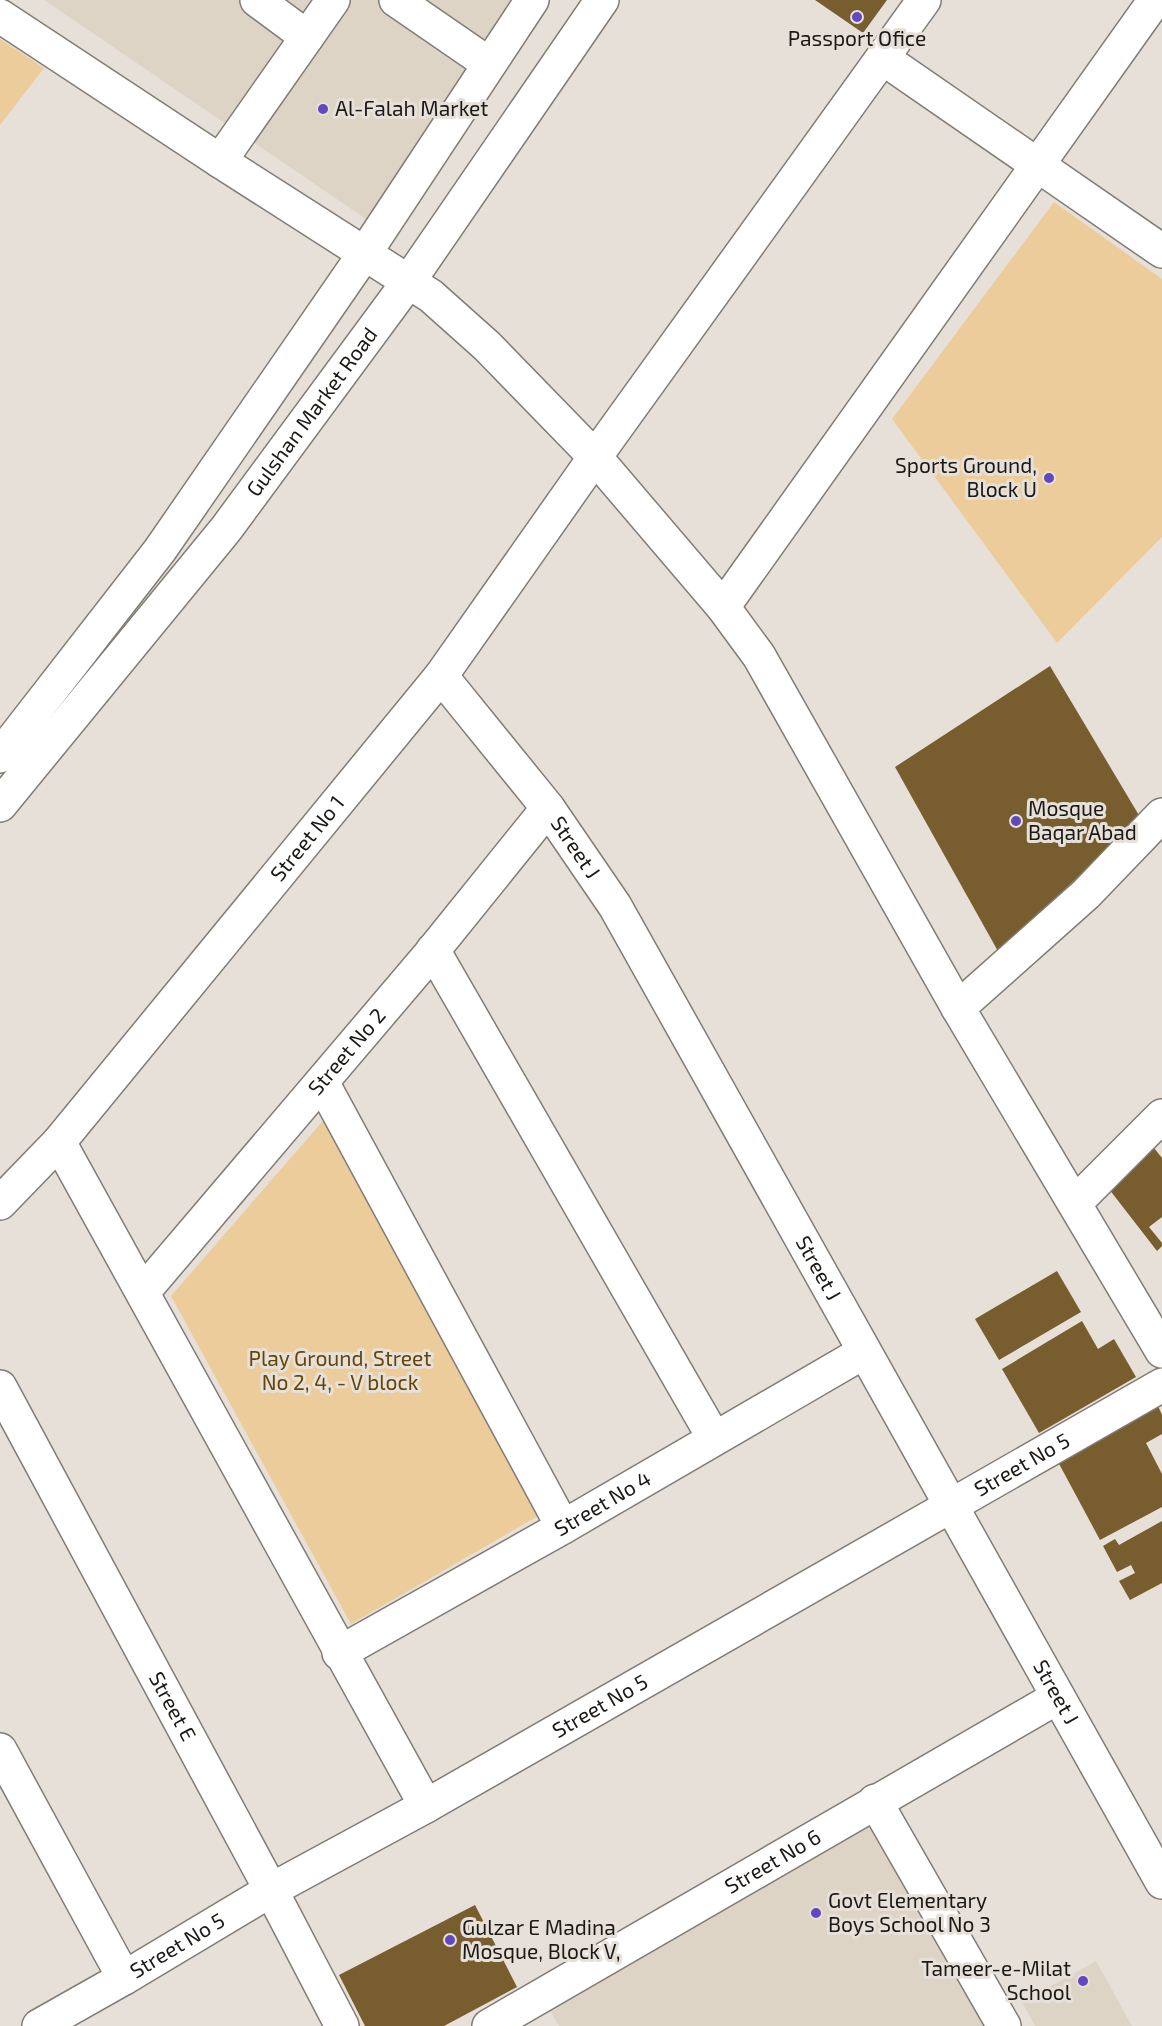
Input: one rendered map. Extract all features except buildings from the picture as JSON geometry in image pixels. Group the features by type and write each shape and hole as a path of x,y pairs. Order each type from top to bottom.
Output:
{"street":[{"path":"257,0 307,37"},
{"path":"220,161 333,0"},
{"path":"396,0 489,64"},
{"name":"Gulshan Market Road","path":"0,756 160,550 364,253 532,0"},
{"name":"Gulshan Market Road","path":"0,805 226,529 409,281 602,0"},
{"name":"Street No 1","path":"0,1203 59,1142 441,676 595,457 884,59 924,0"},
{"path":"723,607 1155,0"},
{"path":"0,16 431,296 486,346 595,457 723,607 759,656 957,1008 1162,1351"},
{"path":"884,59 1162,251"},
{"name":"Street J","path":"441,676 548,808 615,906 1162,1882"},
{"name":"Street No 2","path":"143,1292 433,951 548,808"},
{"path":"957,1008 1086,894 1162,815"},
{"path":"433,951 714,1438"},
{"path":"322,1082 563,1527"},
{"path":"1075,1203 1162,1116"},
{"path":"59,1142 339,1653 426,1806"},
{"name":"Street No 4","path":"339,1653 563,1527 864,1352"},
{"name":"Street No 5","path":"39,2026 271,1890 426,1806 1162,1385"},
{"name":"Street E","path":"0,1387 342,2026"},
{"name":"Street No 6","path":"489,2026 1058,1697"},
{"path":"0,1750 124,1978"},
{"path":"875,1802 1004,2026"}],"shaded area":[{"name":"Al-Falah Market","path":"44,0 516,0 366,219"},
{"name":"Govt Elementary Boys School No 3","path":"870,1822 989,2026 559,2026 547,2005"},
{"name":"Tameer-e-Milat School","path":"1096,1961 1132,2026 1035,2026 1022,2002"}],"green space":[{"path":"0,39 44,68 0,125"},
{"name":"Sports Ground, Block U","path":"1054,202 1162,279 1162,537 1057,643 892,419"},
{"name":"Play Ground, Street No 2, 4, - V block","path":"328,1115 545,1512 351,1624 171,1296"}],"place":[{"name":"Passport Ofice","path":"857,17"},
{"name":"Al-Falah Market","path":"323,109"},
{"name":"Sports Ground, Block U","path":"1049,478"},
{"name":"Mosque Baqar Abad","path":"1016,821"},
{"name":"Govt Elementary Boys School No 3","path":"816,1913"},
{"name":"Gulzar E Madina Mosque, Block V,","path":"450,1940"},
{"name":"Tameer-e-Milat School","path":"1083,1981"}]}
